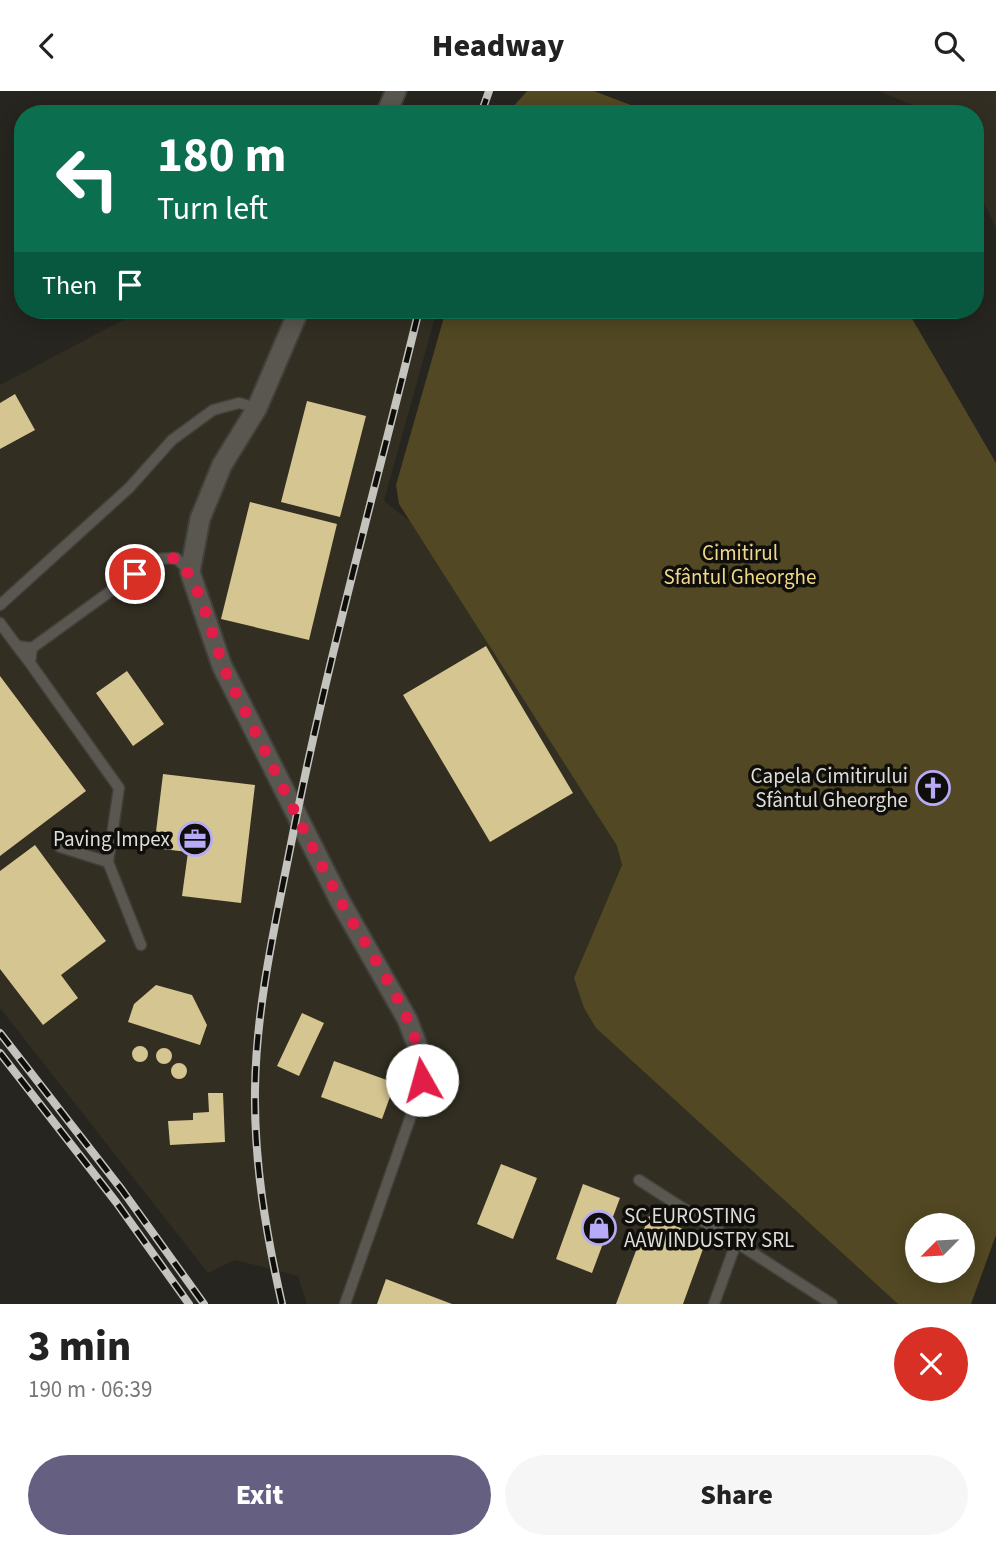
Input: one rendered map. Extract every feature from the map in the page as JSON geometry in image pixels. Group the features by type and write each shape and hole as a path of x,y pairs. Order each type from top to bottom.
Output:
{"street":[{"path":"295,319 257,408 222,465 204,508 190,572 222,666 340,901 407,1019 423,1061 422,1080 415,1104"}],"lane":[{"path":"141,945 108,862 120,788 1,624 1,605 129,488 172,440 213,410 239,403 257,408"},
{"path":"17,646 32,648 155,559 176,558 190,572"},
{"path":"30,663 32,648"},
{"path":"60,847 108,862"},
{"path":"345,1304 415,1104"},
{"path":"639,1180 832,1304"},
{"path":"714,1304 736,1243"}],"shaded area":[{"path":"878,91 996,91 996,228 984,203 984,105 913,105"},
{"path":"125,319 435,319 384,501 411,522 617,846 622,865 574,978 596,1028 898,1304 307,1304 298,1276 235,1260 208,1273 0,1008 0,385"}],"green space":[{"path":"527,91 594,91 631,105 515,105"},
{"name":"Cimitirul Sfântul Gheorghe","path":"443,319 912,319 996,463 996,1235 971,1304 898,1304 596,1028 584,1008 574,978 622,865 617,846 399,504 396,485"}],"building":[{"path":"15,394 35,430 0,449 0,403"},
{"path":"307,401 366,416 340,517 281,502"},
{"path":"250,502 337,524 309,640 221,619"},
{"path":"486,646 573,793 490,842 403,695"},
{"path":"127,671 164,724 133,746 96,693"},
{"path":"0,676 86,791 0,856"},
{"path":"163,774 255,785 241,903 182,896 188,852 154,848"},
{"path":"35,845 106,941 61,975 78,998 43,1025 0,969 0,871"},
{"path":"156,985 192,995 207,1025 200,1045 128,1022 134,1004"},
{"path":"302,1013 324,1023 299,1076 277,1066"},
{"path":"140,1046 148,1054 140,1062 132,1054"},
{"path":"164,1048 172,1056 164,1064 156,1056"},
{"path":"334,1061 395,1083 382,1119 321,1097"},
{"path":"179,1063 187,1071 179,1079 171,1071"},
{"path":"208,1093 223,1093 225,1142 170,1145 168,1121 193,1120 193,1113 209,1112"},
{"path":"501,1164 537,1178 513,1239 477,1224"},
{"path":"583,1184 620,1198 592,1273 556,1259"},
{"path":"649,1216 707,1238 683,1304 616,1304"},
{"path":"386,1279 452,1304 377,1304"}],"railway":[{"path":"484,105 489,91"},
{"path":"282,1304 266,1224 255,1117 256,1059 267,966 320,710 417,319"},
{"path":"0,1033 122,1190 204,1304"},
{"path":"0,1053 116,1202 189,1304"}],"place":[{"name":"Capela Cimitirului Sfântul Gheorghe","path":"933,788"},
{"name":"Paving Impex","path":"195,839"},
{"name":"SC EUROSTING AAW INDUSTRY SRL","path":"599,1228"}],"route":[{"path":"135,574 155,559 176,558 190,572 222,666 340,901 407,1019 423,1061 422,1080"}]}
